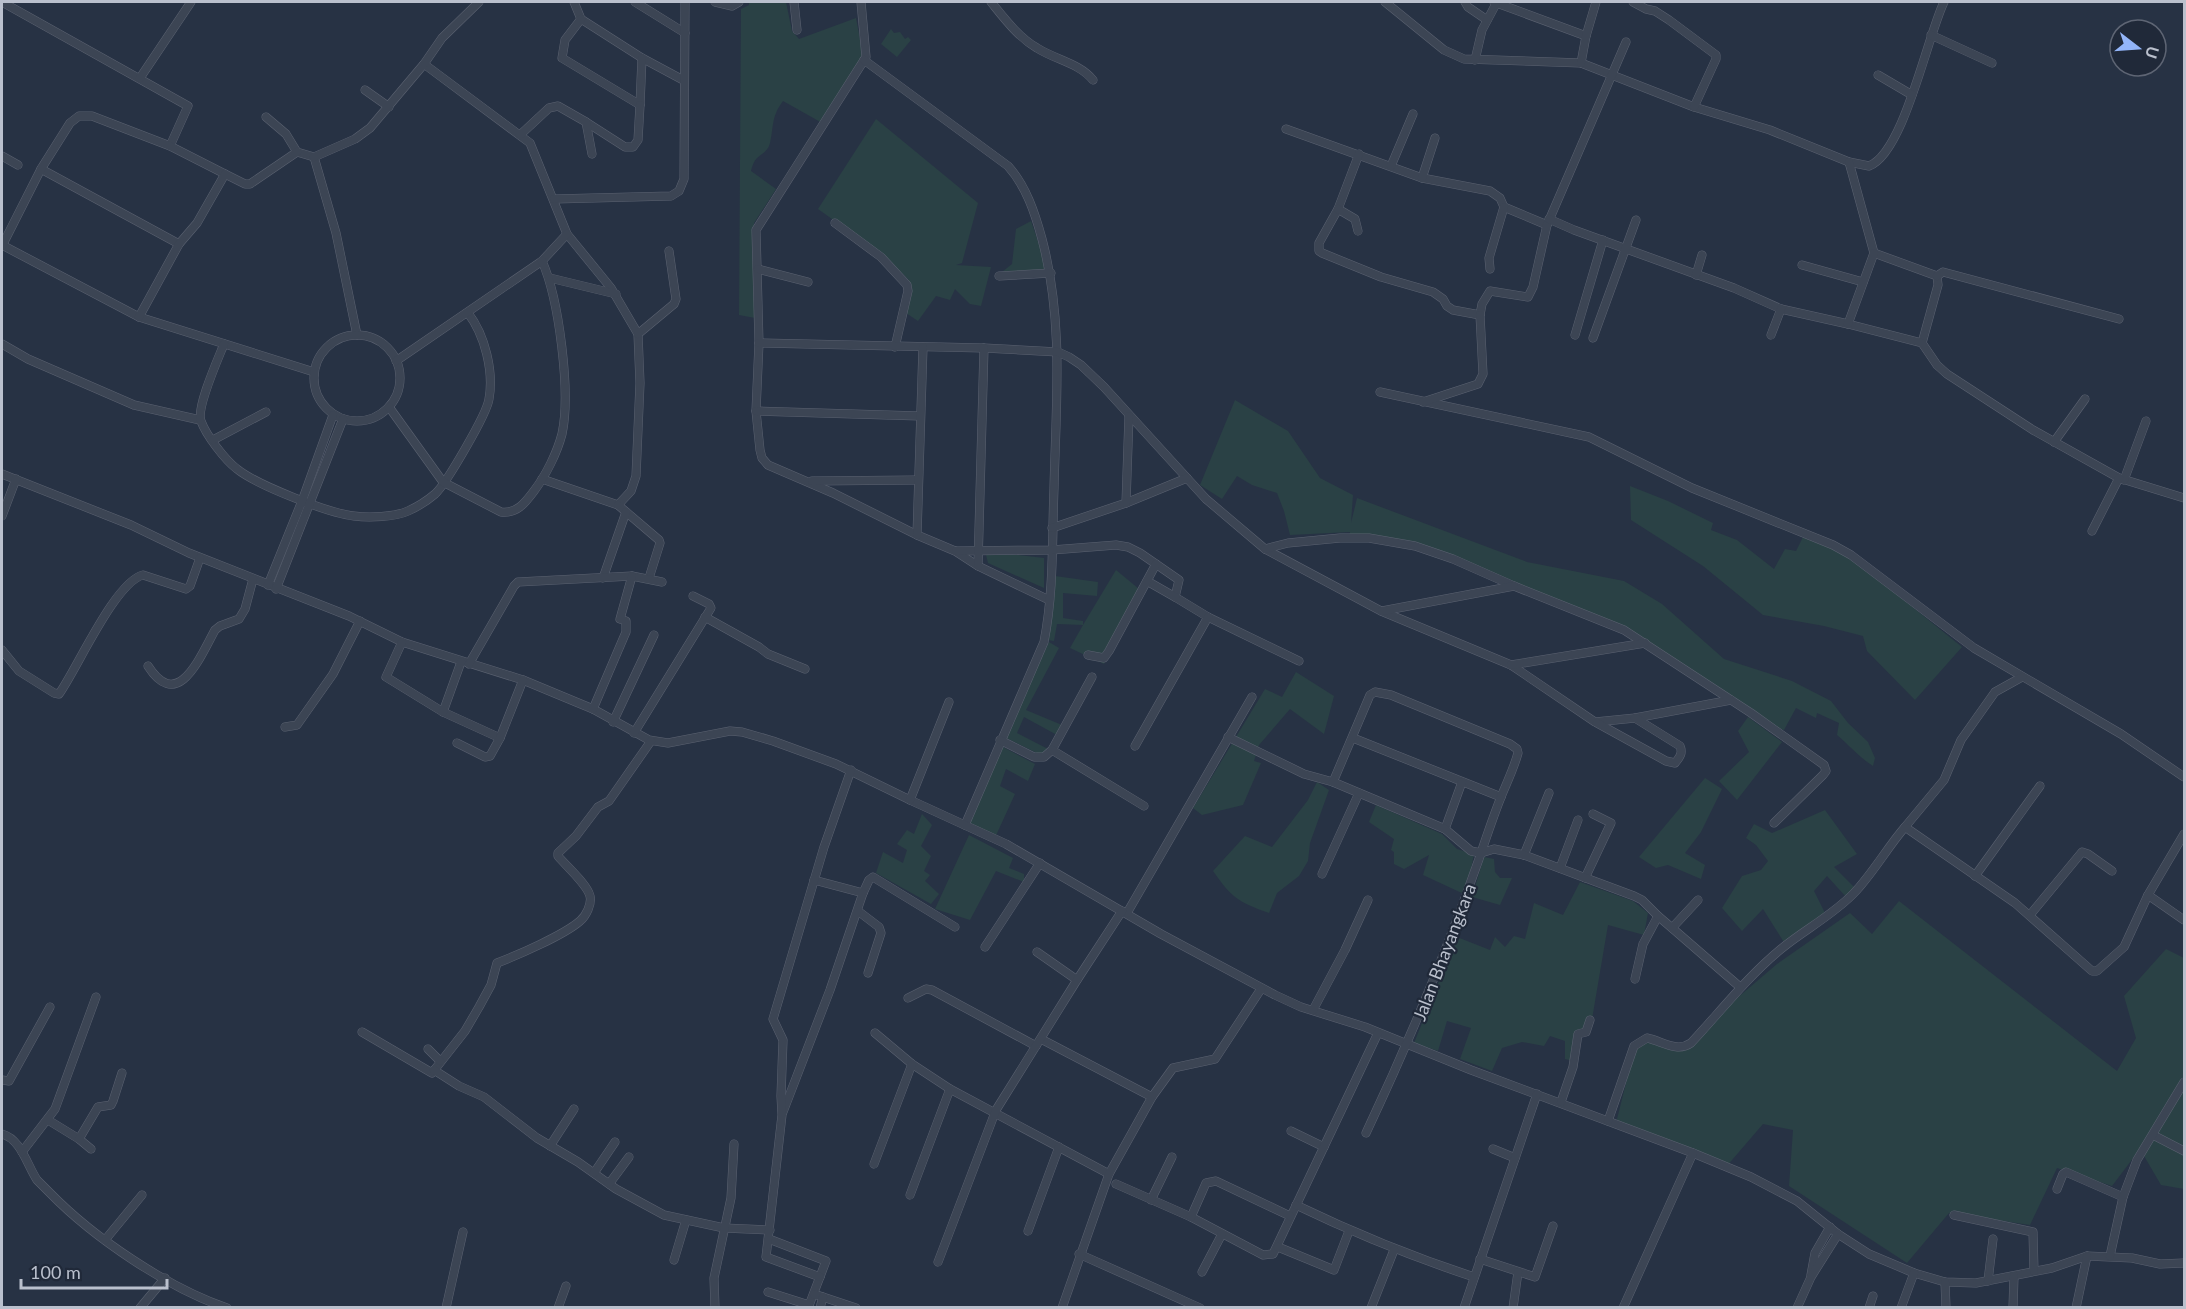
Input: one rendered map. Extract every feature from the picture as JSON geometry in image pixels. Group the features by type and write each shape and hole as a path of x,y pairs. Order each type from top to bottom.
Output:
{"street":[{"path":"140,78 191,2"},
{"path":"266,117 286,134 297,152 314,157 363,134 389,107 442,38 479,2"},
{"path":"574,2 581,19 642,58 683,80"},
{"path":"634,2 685,33"},
{"path":"554,199 675,195 682,186 685,171 683,80 685,2"},
{"path":"715,2 732,6 739,2"},
{"path":"794,2 797,30"},
{"path":"861,2 866,49 864,60 758,225 756,236 759,343 756,411 762,458 768,465 807,481 917,535 955,550 978,566 1049,600"},
{"path":"991,2 1029,43 1053,57 1078,66 1093,81"},
{"path":"1385,2 1444,50 1464,59 1581,63 1694,107 1770,130 1849,162 1869,166 1881,159 1891,143 1912,95 1944,2"},
{"path":"1465,2 1468,7 1487,20"},
{"path":"1475,60 1495,2 1586,36"},
{"path":"1633,2 1655,11 1716,55 1694,107"},
{"path":"2,3 188,106 170,146"},
{"path":"1581,63 1594,3"},
{"path":"581,19 565,40 562,58 640,105"},
{"path":"1931,35 1992,63"},
{"path":"1422,403 1478,384 1483,374 1480,315 1482,304 1490,291 1526,298 1531,295 1548,222 1626,42"},
{"path":"520,135 555,105 625,147 633,147 638,140 642,58"},
{"path":"864,60 1008,166 1018,178 1038,226 1051,273 1058,352 1052,550 1044,642 964,825"},
{"path":"424,64 520,135 533,148 567,234 616,294 638,334 640,384 636,476 631,491 618,505"},
{"path":"1878,75 1912,95"},
{"path":"365,90 389,107"},
{"path":"1391,166 1413,114"},
{"path":"297,152 250,184 245,184 170,146 92,116 79,116 70,123 41,170 2,246 139,316 314,372"},
{"path":"586,122 592,154"},
{"path":"1286,129 1422,177 1490,191 1500,198 1504,207 1489,258 1490,269"},
{"path":"1422,177 1435,138"},
{"path":"1359,154 1338,209 1319,243 1319,250 1387,279 1433,292 1454,310 1480,315"},
{"path":"2,156 18,165"},
{"path":"314,157 336,233 357,335"},
{"path":"1848,324 1874,253 1849,162"},
{"path":"41,170 179,244"},
{"path":"139,316 179,244 197,223 225,174"},
{"path":"1504,207 1626,248 1734,288 1781,309 1922,343 1937,365 1947,374 2054,442 2121,479 2184,498"},
{"path":"1338,209 1355,219 1358,231"},
{"path":"1593,338 1636,220"},
{"path":"836,223 880,257 907,285 908,291 895,347"},
{"path":"396,361 542,261 567,234"},
{"path":"1575,335 1603,240"},
{"path":"638,334 674,304 676,299 669,251"},
{"path":"1874,253 1937,276"},
{"path":"1696,275 1702,255"},
{"path":"389,407 443,482 501,512 516,511 542,479 558,446 564,416 564,378 558,318 550,278 542,261"},
{"path":"1802,265 1863,282"},
{"path":"758,268 808,282"},
{"path":"1937,276 1942,272 2119,319"},
{"path":"999,276 1051,273"},
{"path":"1922,343 1938,285 1937,276"},
{"path":"550,278 616,294"},
{"path":"1771,335 1781,309"},
{"path":"224,344 203,400 200,420 223,454 237,469 306,502 354,516 384,516 407,512 437,492 480,423 489,401 487,357 476,323 468,313"},
{"path":"357,335 371,337 383,344 396,361 400,382 389,407 372,419 353,422 343,420 333,414 317,396 314,372 316,363 325,348 340,338 357,335"},
{"path":"759,343 1058,352 1081,365 1206,500 1265,549 1381,611 1511,665 1595,722 1666,761 1675,762 1679,759 1680,746 1635,718"},
{"path":"2,344 28,359 134,405 200,420"},
{"path":"917,535 923,347"},
{"path":"978,566 984,348"},
{"path":"1380,392 1422,403 1528,422 1589,437 1692,488 1833,545 1851,555 1974,648 2121,734 2184,777"},
{"path":"2054,442 2085,399"},
{"path":"756,411 920,416"},
{"path":"213,440 266,412"},
{"path":"306,502 333,414"},
{"path":"1126,503 1129,416"},
{"path":"272,587 306,502 343,420"},
{"path":"2092,531 2121,479 2146,421"},
{"path":"2,474 131,525 200,558 360,621 402,642 523,680 593,709 651,741 668,743 730,731 742,732 851,770 1006,844 1261,989 1313,1011 1378,1033 1693,1153 1782,1192 1812,1211 1838,1234 1869,1254 1914,1273 1945,1282 1976,1283 2034,1272 2087,1256 2160,1264 2184,1263"},
{"path":"1052,528 1126,503 1187,478"},
{"path":"2,516 16,479"},
{"path":"542,479 618,505 660,543 649,578"},
{"path":"807,481 918,480"},
{"path":"603,578 626,513"},
{"path":"1265,549 1288,543 1340,538 1389,541 1415,546 1453,559 1605,622 1645,643 1824,765 1826,771 1774,823"},
{"path":"955,550 1052,550 1116,545 1128,547 1179,580 1175,597"},
{"path":"2,650 19,671 48,690 59,694 109,609 133,580 143,575 186,590 190,586 200,558"},
{"path":"1088,655 1104,658 1156,564"},
{"path":"593,709 626,632 626,621 620,619 632,576"},
{"path":"443,712 465,663 518,582 632,576 662,582"},
{"path":"148,666 155,677 162,681 173,685 181,682 190,674 215,630 239,619 245,609 253,579"},
{"path":"1147,581 1209,617 1299,662"},
{"path":"1381,611 1514,586"},
{"path":"634,733 711,605 693,596"},
{"path":"705,617 771,656 805,669"},
{"path":"1135,746 1209,617"},
{"path":"285,727 297,725 312,705 333,674 360,621"},
{"path":"613,722 654,635"},
{"path":"402,642 386,677 443,712 500,738"},
{"path":"1511,665 1645,643"},
{"path":"1000,740 1034,757 1044,757 1052,750 1092,677"},
{"path":"1608,1121 1634,1046 1647,1038 1670,1046 1686,1047 1740,987 1782,948 1852,895 1867,878 1880,857 1944,780 1961,740 1995,692 2022,677"},
{"path":"457,743 488,757 500,738 523,680"},
{"name":"Jalan Bhayangkara","path":"1353,738 1367,701 1375,692 1391,695 1445,716 1517,748 1517,757 1464,903 1407,1045 1366,1133"},
{"path":"938,1262 994,1114 1077,980 1124,912 1252,697"},
{"path":"1595,722 1635,718 1731,700"},
{"path":"910,800 949,702"},
{"path":"1228,737 1304,774 1333,782 1445,830 1480,856 1494,849 1524,855 1634,896 1740,987"},
{"path":"1333,782 1353,738 1501,797"},
{"path":"362,1032 432,1073 465,1031 491,985 497,963 550,938 579,922 585,916 590,896 558,853 576,836 598,807 609,801 651,741"},
{"path":"1052,750 1144,806"},
{"path":"820,1277 766,1257 782,1115 780,1096 783,1040 774,1024 774,1013 814,880 851,770"},
{"path":"1445,830 1462,782"},
{"path":"1975,876 2040,786"},
{"path":"1322,874 1359,793"},
{"path":"1524,855 1550,793"},
{"path":"1585,878 1611,823 1593,814"},
{"path":"1560,868 1578,820"},
{"path":"1905,827 2030,915 2053,939 2092,971 2097,971 2124,947 2148,895 2184,834"},
{"path":"2030,915 2082,852 2112,872"},
{"path":"985,947 1040,863"},
{"path":"782,1115 869,880 873,877 955,927"},
{"path":"814,880 863,893"},
{"path":"2148,895 2184,920"},
{"path":"1313,1011 1368,900"},
{"path":"1672,928 1698,900"},
{"path":"858,911 879,927 880,933 868,973"},
{"path":"1635,979 1643,944 1658,916"},
{"path":"1037,952 1077,980"},
{"path":"908,998 926,989 932,990 1152,1097"},
{"path":"1062,1308 1109,1173 1152,1097 1173,1068 1215,1059 1261,989"},
{"path":"22,1152 55,1108 96,998"},
{"path":"2,1080 9,1081 50,1007"},
{"path":"1561,1102 1573,1067 1578,1034 1586,1032 1590,1020"},
{"path":"875,1033 912,1064 950,1089 1109,1173"},
{"path":"1116,1184 1191,1217 1268,1256 1273,1254 1378,1033"},
{"path":"428,1049 440,1060"},
{"path":"874,1164 912,1064"},
{"path":"434,1070 459,1086 484,1097 537,1138 609,1184 664,1215 724,1228 770,1230"},
{"path":"79,1139 98,1107 111,1105 122,1073"},
{"path":"2110,1257 2123,1197 2137,1160 2184,1083"},
{"path":"910,1195 950,1089"},
{"path":"1464,1308 1537,1094"},
{"path":"550,1146 574,1109"},
{"path":"48,1120 91,1149"},
{"path":"1291,1131 1324,1148"},
{"path":"2,1134 10,1136 37,1179 83,1224 165,1278 209,1302 227,1308"},
{"path":"2153,1135 2184,1151"},
{"path":"594,1173 615,1142"},
{"path":"715,1308 714,1278 731,1198 734,1144"},
{"path":"1028,1231 1059,1147"},
{"path":"1493,1149 1515,1158"},
{"path":"1623,1308 1693,1153"},
{"path":"609,1184 628,1157"},
{"path":"1151,1200 1172,1157"},
{"path":"2057,1189 2066,1172 2123,1197"},
{"path":"1191,1217 1206,1183 1211,1181 1226,1185 1290,1216"},
{"path":"105,1240 142,1195"},
{"path":"1296,1205 1394,1250 1474,1277"},
{"path":"1954,1215 2033,1232 2034,1272"},
{"path":"674,1260 686,1220"},
{"path":"1480,1259 1535,1277 1552,1226"},
{"path":"1811,1277 1815,1253 1830,1227"},
{"path":"1278,1247 1334,1270 1349,1231"},
{"path":"446,1308 463,1232"},
{"path":"1202,1272 1221,1234"},
{"path":"1797,1308 1811,1277 1838,1234"},
{"path":"768,1292 809,1306 826,1261 769,1239"},
{"path":"1988,1281 1993,1239"},
{"path":"1371,1308 1394,1250"},
{"path":"1079,1254 1200,1308"},
{"path":"2076,1308 2087,1256"},
{"path":"1513,1308 1518,1272"},
{"path":"1901,1308 1914,1273"},
{"path":"2013,1308 2014,1276"},
{"path":"140,1308 165,1278"},
{"path":"1945,1282 1946,1308"},
{"path":"558,1308 566,1286"},
{"path":"813,1294 856,1308"},
{"path":"1869,1308 1873,1296"},
{"path":"820,1308 823,1298"}],"green space":[{"path":"749,2 786,2 792,31 799,39 856,18 864,60 824,124 783,101 775,117 769,146 753,164 751,171 776,189 754,223 755,318 739,315 741,9 749,5"},
{"path":"891,29 894,33 900,32 905,39 908,37 911,40 897,57 881,44"},
{"path":"876,119 978,203 962,263 956,265 991,267 981,306 970,304 955,289 950,300 936,296 918,321 906,313 909,280 884,256 818,209"},
{"path":"1031,221 1048,270 1002,272 1012,264 1016,229"},
{"path":"1235,400 1288,431 1320,478 1353,495 1351,523 1357,498 1527,562 1624,581 1662,604 1724,659 1792,681 1831,701 1848,723 1868,742 1875,758 1873,766 1837,735 1839,723 1817,713 1816,718 1796,708 1784,730 1768,726 1605,621 1484,570 1385,540 1382,536 1349,536 1350,532 1290,535 1277,493 1252,485 1237,476 1222,499 1200,485"},
{"path":"1630,486 1713,523 1711,530 1737,540 1774,569 1785,549 1796,551 1803,537 1843,551 1962,647 1915,700 1867,651 1863,636 1763,615 1703,566 1631,520"},
{"path":"985,551 1044,558 1044,588 988,563"},
{"path":"1116,570 1139,589 1104,664 1070,648"},
{"path":"1055,576 1098,582 1097,596 1063,593 1063,618 1083,621 1083,625 1057,624 1054,641 1048,640"},
{"path":"1049,642 1059,648 1026,710 1062,725 1057,735 1024,717 1017,733 1048,749 1043,756 1004,737"},
{"path":"1296,672 1334,696 1324,734 1290,709 1259,745 1254,761 1261,763 1243,805 1202,815 1193,808 1265,689 1282,697"},
{"path":"1748,717 1782,742 1737,800 1719,781 1749,752 1738,731"},
{"path":"1003,747 1035,764 1028,781 1006,769 1000,786 1015,794 993,842 967,828"},
{"path":"1705,778 1722,789 1701,832 1685,853 1705,865 1701,879 1668,865 1656,868 1639,857"},
{"path":"1317,782 1329,790 1310,843 1308,861 1299,876 1277,893 1269,913 1236,898 1213,871 1245,836 1272,847 1308,800"},
{"path":"1376,805 1442,834 1457,849 1474,854 1466,895 1423,875 1429,855 1404,869 1394,864 1394,852 1391,850 1394,839 1369,822"},
{"path":"1825,810 1857,854 1834,867 1855,888 1847,898 1827,876 1814,891 1826,915 1785,944 1763,909 1742,931 1722,908 1742,876 1761,870 1768,861 1756,845 1746,838 1754,824 1772,833"},
{"path":"922,814 932,825 921,846 931,856 924,871 930,875 925,881 939,894 931,904 876,873 883,852 903,863 907,850 897,844 907,830 914,834"},
{"path":"969,835 1013,858 1009,868 1024,874 1024,882 996,871 970,920 935,909"},
{"path":"1484,857 1494,859 1495,872 1500,878 1512,878 1500,905 1472,897"},
{"path":"1580,882 1633,901 1648,913 1644,935 1608,925 1590,1031 1577,1035 1573,1061 1565,1059 1565,1041 1550,1036 1544,1046 1522,1042 1502,1048 1492,1071 1460,1059 1471,1028 1447,1021 1438,1051 1414,1043 1457,937 1490,950 1495,937 1505,947 1514,936 1525,939 1534,903 1563,915"},
{"path":"1899,901 2117,1071 2136,1038 2124,996 2166,949 2184,958 2184,1189 2161,1185 2140,1149 2112,1186 2057,1168 2030,1225 1949,1213 1907,1263 1789,1186 1793,1130 1763,1124 1726,1167 1616,1123 1635,1047 1648,1039 1669,1047 1694,1044 1729,1005 1777,964 1850,913 1872,934"}]}
